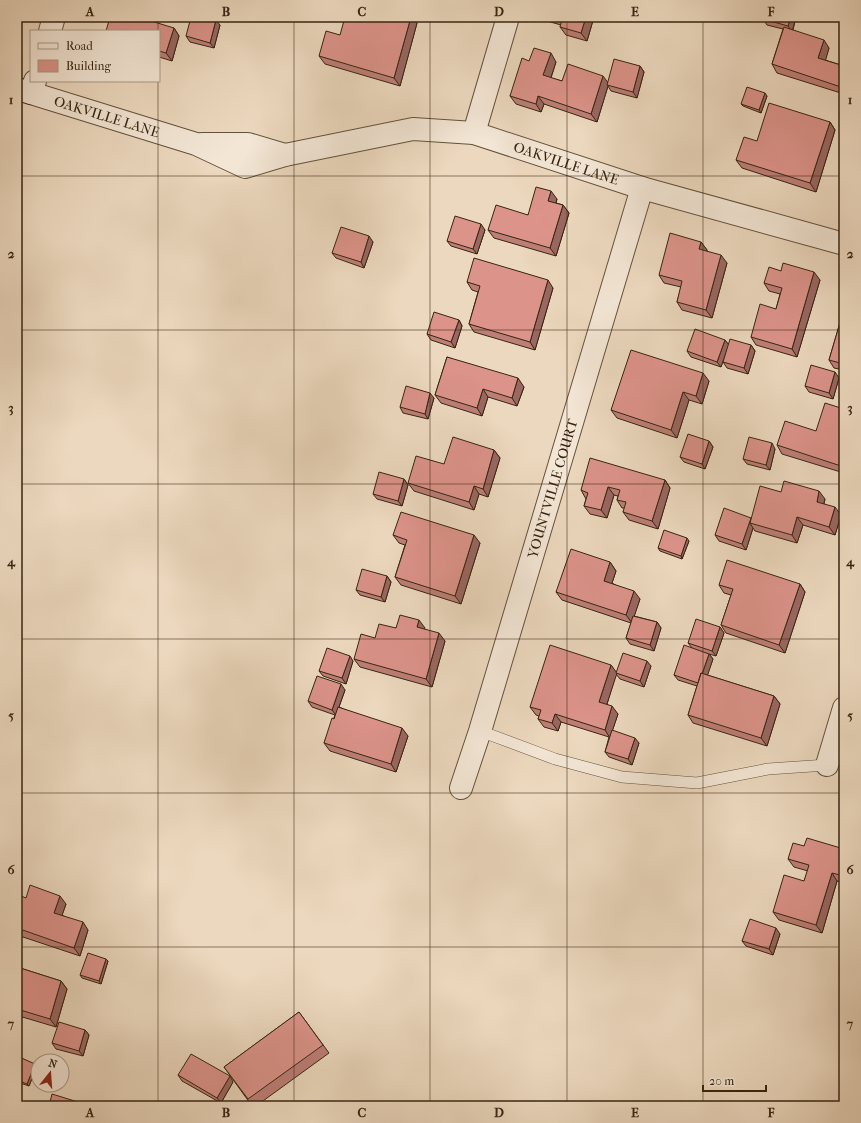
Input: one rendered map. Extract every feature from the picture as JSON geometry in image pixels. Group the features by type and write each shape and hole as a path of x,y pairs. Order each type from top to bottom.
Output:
{"street":[{"path":"50,30 54,17"},
{"path":"474,133 508,17"},
{"name":"OAKVILLE LANE","path":"28,88 196,144 245,167 285,155 413,129 474,133 642,188 844,244"},
{"name":"YOUNTVILLE COURT","path":"462,788 642,188"},
{"path":"827,764 844,708"}],"lane":[{"path":"480,731 555,759 622,777 697,783 768,769 827,764"}],"building":[{"path":"110,17 138,17 174,28 166,53 160,51 160,30 106,30"},
{"path":"191,17 206,17 216,20 210,43 186,36"},
{"path":"345,17 411,17 394,78 319,56 326,31 340,35"},
{"path":"556,17 586,17 581,33 560,27 562,19"},
{"path":"764,17 791,17 788,26 763,19"},
{"path":"784,27 824,40 818,58 844,66 844,88 772,64"},
{"path":"534,48 551,53 543,75 562,81 568,64 603,76 591,114 538,96 536,104 510,96 522,58 529,61"},
{"path":"614,59 640,66 633,92 607,85"},
{"path":"747,87 765,93 759,110 741,104"},
{"path":"769,103 830,122 810,183 736,160 744,137 757,141"},
{"path":"536,187 551,191 548,201 563,205 550,248 488,230 496,205 528,215"},
{"path":"455,216 481,224 473,249 447,241"},
{"path":"341,227 369,236 361,262 332,253"},
{"path":"670,233 701,242 699,249 721,255 706,310 677,302 682,281 659,275"},
{"path":"474,258 548,280 530,342 469,324 480,286 467,282"},
{"path":"783,263 814,272 792,349 751,337 760,304 776,309 782,288 764,283 769,267 781,271"},
{"path":"844,309 844,364 829,360"},
{"path":"434,312 459,320 451,342 427,334"},
{"path":"695,329 725,340 717,362 687,351"},
{"path":"730,339 751,345 744,368 723,362"},
{"path":"631,350 703,373 696,396 683,392 671,430 611,410"},
{"path":"447,357 518,378 512,398 483,389 477,408 435,395"},
{"path":"811,365 835,372 829,393 805,386"},
{"path":"406,386 430,393 425,414 400,407"},
{"path":"825,403 844,409 844,467 777,445 785,421 816,431"},
{"path":"688,434 709,441 702,464 680,457"},
{"path":"453,437 494,450 483,489 474,486 469,502 408,483 416,456 444,464"},
{"path":"749,437 772,443 766,465 743,459"},
{"path":"590,458 665,480 652,521 623,512 626,502 617,500 620,490 608,487 601,510 584,506 588,493 581,490"},
{"path":"379,472 404,479 398,501 373,494"},
{"path":"784,481 819,491 817,502 835,507 829,527 797,517 792,535 750,523 760,486 781,492"},
{"path":"724,508 751,518 742,544 715,535"},
{"path":"401,512 474,535 455,596 395,577 407,540 393,535"},
{"path":"664,530 687,538 681,556 658,548"},
{"path":"571,549 610,562 604,581 634,591 626,615 556,592"},
{"path":"727,560 800,584 779,645 721,625 733,589 719,585"},
{"path":"362,569 387,576 381,597 356,590"},
{"path":"400,615 419,620 417,627 439,633 426,679 354,659 361,634 375,638 379,624 396,628"},
{"path":"633,616 657,622 650,645 626,638"},
{"path":"696,619 720,627 712,651 688,643"},
{"path":"550,645 611,665 599,702 612,706 605,730 555,714 552,723 538,719 541,710 530,707"},
{"path":"684,645 709,654 698,683 674,675"},
{"path":"327,648 350,656 342,678 319,671"},
{"path":"623,653 647,661 640,681 616,673"},
{"path":"701,673 774,696 761,738 688,715"},
{"path":"317,676 341,684 332,710 308,701"},
{"path":"338,707 402,728 391,764 324,743 332,718 334,719"},
{"path":"612,730 635,738 628,759 605,752"},
{"path":"807,838 844,849 844,861 840,875 832,873 816,925 773,912 784,875 804,881 809,865 788,859 793,843 804,846"},
{"path":"30,885 60,896 54,913 83,922 74,948 17,928 17,908 21,896 26,898"},
{"path":"750,919 776,928 769,949 742,941"},
{"path":"88,953 106,959 99,981 80,975"},
{"path":"17,967 61,981 50,1019 17,1009"},
{"path":"299,1012 323,1045 248,1099 224,1067"},
{"path":"59,1022 85,1030 79,1051 52,1043"},
{"path":"191,1054 230,1076 217,1098 178,1075"},
{"path":"17,1056 30,1062 30,1076 27,1084 17,1080"},
{"path":"52,1094 91,1106 49,1106"}]}
